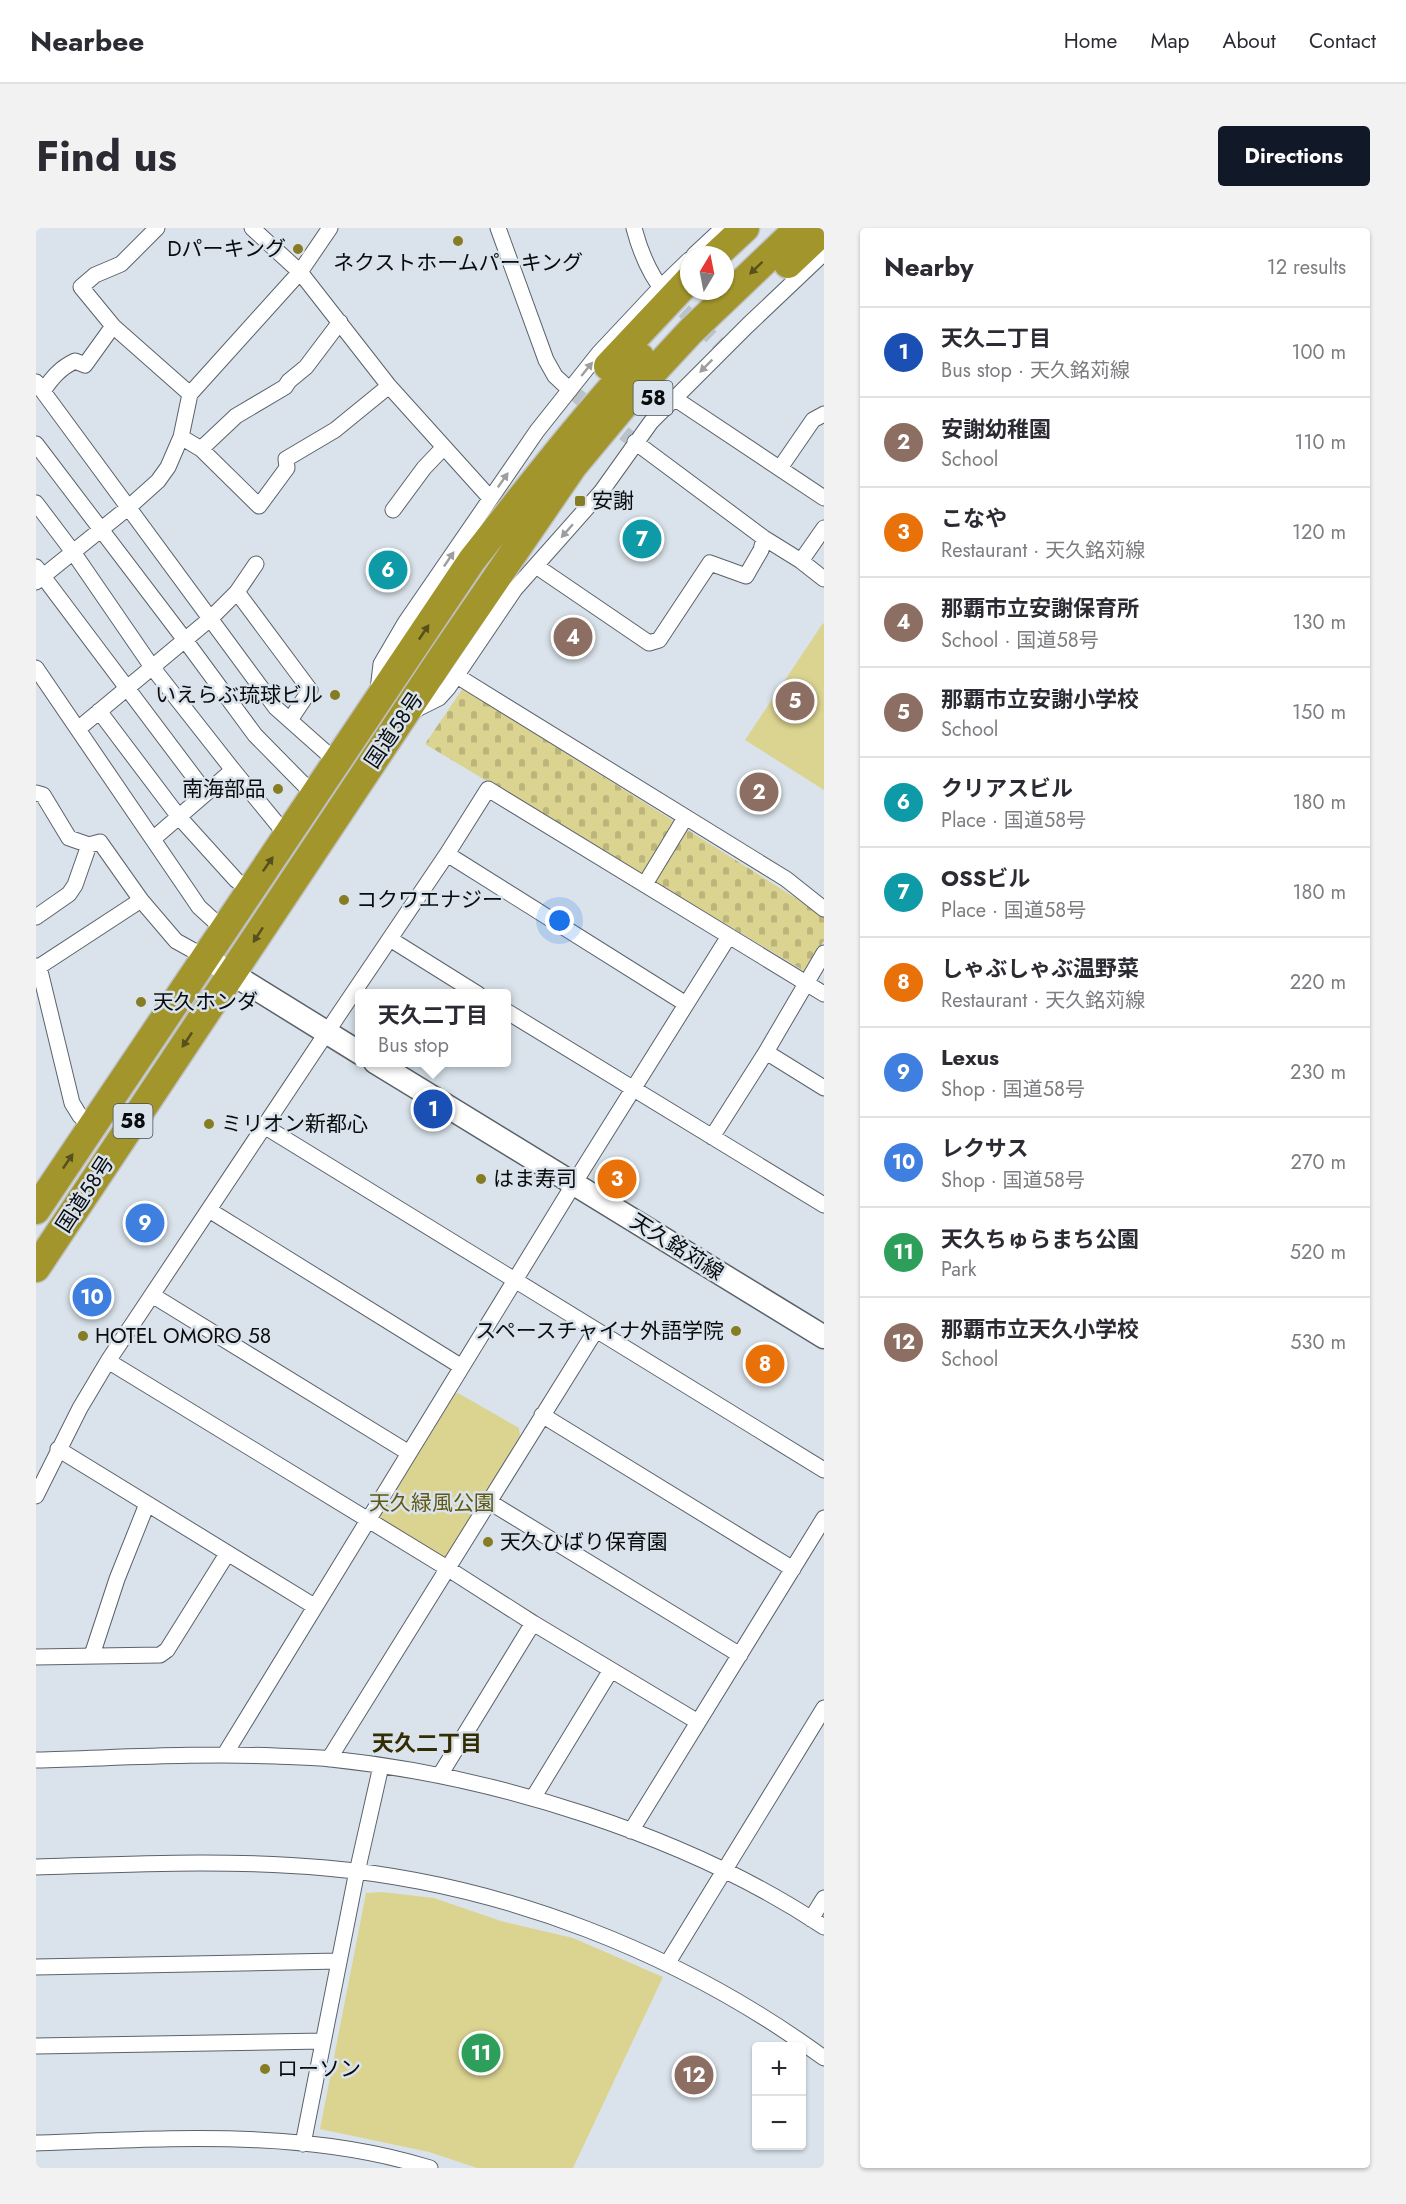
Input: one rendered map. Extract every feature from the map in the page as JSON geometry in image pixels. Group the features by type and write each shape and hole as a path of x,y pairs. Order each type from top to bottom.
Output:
{"highway":[{"path":"726,246 745,228"},
{"path":"734,263 770,228"},
{"name":"国道58号","path":"36,1268 573,466 638,388 691,331 799,228"},
{"name":"58","path":"506,564 600,456 692,357 824,230"},
{"name":"58","path":"472,560 498,511 591,383 671,287"},
{"name":"国道58号","path":"36,1210 472,560 610,389 696,300"}],"street":[{"path":"157,228 121,264 95,275 81,287 113,327 190,394"},
{"path":"252,228 300,272 389,386 490,498"},
{"path":"206,793 128,687 38,575 73,552 158,481 168,467 181,437 190,394 300,272 330,228"},
{"path":"498,228 546,360 555,376 570,390"},
{"path":"633,228 637,241 671,287"},
{"path":"704,246 723,228"},
{"path":"405,714 439,698 457,676 515,589 601,492 635,442 722,347 824,253"},
{"path":"376,702 381,664 405,623 490,498 599,353 671,287 680,274"},
{"path":"201,449 236,416 285,387 306,367 340,322"},
{"path":"113,327 85,365 75,361 65,366 40,393 129,507 276,708 338,763"},
{"path":"181,437 201,449 259,506 287,468 286,459 335,430 389,386"},
{"path":"675,398 824,498"},
{"path":"780,468 813,420 824,414"},
{"path":"635,442 764,538 801,561 824,579"},
{"path":"36,444 255,735 315,796"},
{"path":"393,510 424,468 444,447"},
{"path":"36,503 73,552 152,667 287,836"},
{"path":"801,561 824,528"},
{"path":"536,566 649,643 659,640 710,563 746,576 761,550 764,538"},
{"path":"78,729 210,619 237,591 256,564"},
{"path":"237,591 310,690 290,720"},
{"path":"36,668 199,908 223,929"},
{"path":"457,676 786,879 824,909"},
{"path":"99,711 179,817 236,880 249,890"},
{"path":"153,839 233,770"},
{"path":"356,989 488,789 824,994"},
{"path":"36,793 43,795 69,838 89,845 100,842 141,900 176,941 355,1050"},
{"path":"645,884 685,818"},
{"path":"36,917 69,894 75,885 89,845"},
{"path":"447,854 686,1004"},
{"path":"92,1125 80,1116 72,1103 40,971 37,967 141,900"},
{"path":"225,1754 574,1184 729,936"},
{"path":"390,939 471,989"},
{"path":"712,1137 766,1052 824,953"},
{"path":"36,1496 58,1449 108,1360 355,990"},
{"path":"511,1013 824,1205"},
{"path":"766,1052 824,1088"},
{"name":"天久銘苅線","path":"383,1067 824,1337"},
{"path":"264,1126 824,1470"},
{"path":"209,1210 462,1367"},
{"path":"152,1295 409,1453"},
{"path":"329,1759 596,1330"},
{"path":"108,1360 533,1623 698,1722"},
{"path":"542,1415 793,1569"},
{"path":"58,1449 314,1606"},
{"path":"488,1501 740,1655"},
{"path":"92,1655 117,1580 147,1504"},
{"path":"631,1831 824,1518"},
{"path":"36,1657 160,1655 167,1650 227,1554"},
{"path":"440,1775 533,1623"},
{"path":"533,1798 611,1670"},
{"path":"667,1964 824,1708"},
{"path":"36,1760 225,1754 329,1759 440,1775 533,1798 631,1831 724,1872 818,1923 824,1898"},
{"path":"303,2144 381,1766"},
{"path":"36,1867 216,1863 296,1866 358,1872 450,1888 518,1906 585,1929 667,1964 735,2001 824,2058"},
{"path":"36,1967 339,1961"},
{"path":"36,2046 323,2041"},
{"path":"36,2143 263,2139 388,2157 426,2167"}],"green space":[{"path":"824,624 824,790 745,740"},
{"path":"463,688 824,916 824,941 804,971 425,744"},
{"name":"天久緑風公園","path":"458,1393 519,1428 520,1436 446,1558 441,1559 380,1522 378,1514 452,1394"},
{"path":"382,1892 434,1898 501,1921 573,1938 663,1977 573,2168 477,2168 429,2152 320,2129 366,1893"}],"tunnel":[{"path":"667,295 720,345"},
{"path":"570,390 635,442"}],"place":[{"name":"ネクストホームパーキング","path":"458,241"},
{"name":"Dパーキング","path":"298,249"},
{"name":"安謝","path":"580,501"},
{"name":"OSSビル","path":"642,539"},
{"name":"クリアスビル","path":"388,570"},
{"name":"那覇市立安謝保育所","path":"573,637"},
{"name":"いえらぶ琉球ビル","path":"335,695"},
{"name":"那覇市立安謝小学校","path":"795,701"},
{"name":"南海部品","path":"278,789"},
{"name":"安謝幼稚園","path":"759,792"},
{"name":"コクワエナジー","path":"344,900"},
{"name":"天久ホンダ","path":"141,1002"},
{"name":"天久二丁目","path":"433,1109"},
{"name":"ミリオン新都心","path":"209,1124"},
{"name":"はま寿司","path":"481,1179"},
{"name":"こなや","path":"617,1179"},
{"name":"Lexus","path":"145,1223"},
{"name":"レクサス","path":"92,1297"},
{"name":"スペースチャイナ外語学院","path":"736,1331"},
{"name":"HOTEL OMORO 58","path":"83,1336"},
{"name":"しゃぶしゃぶ温野菜","path":"765,1364"},
{"name":"天久ひばり保育園","path":"488,1542"},
{"name":"天久ちゅらまち公園","path":"481,2053"},
{"name":"ローソン","path":"265,2069"},
{"name":"那覇市立天久小学校","path":"694,2075"}],"district":[{"name":"天久二丁目","path":"427,1743"}]}
